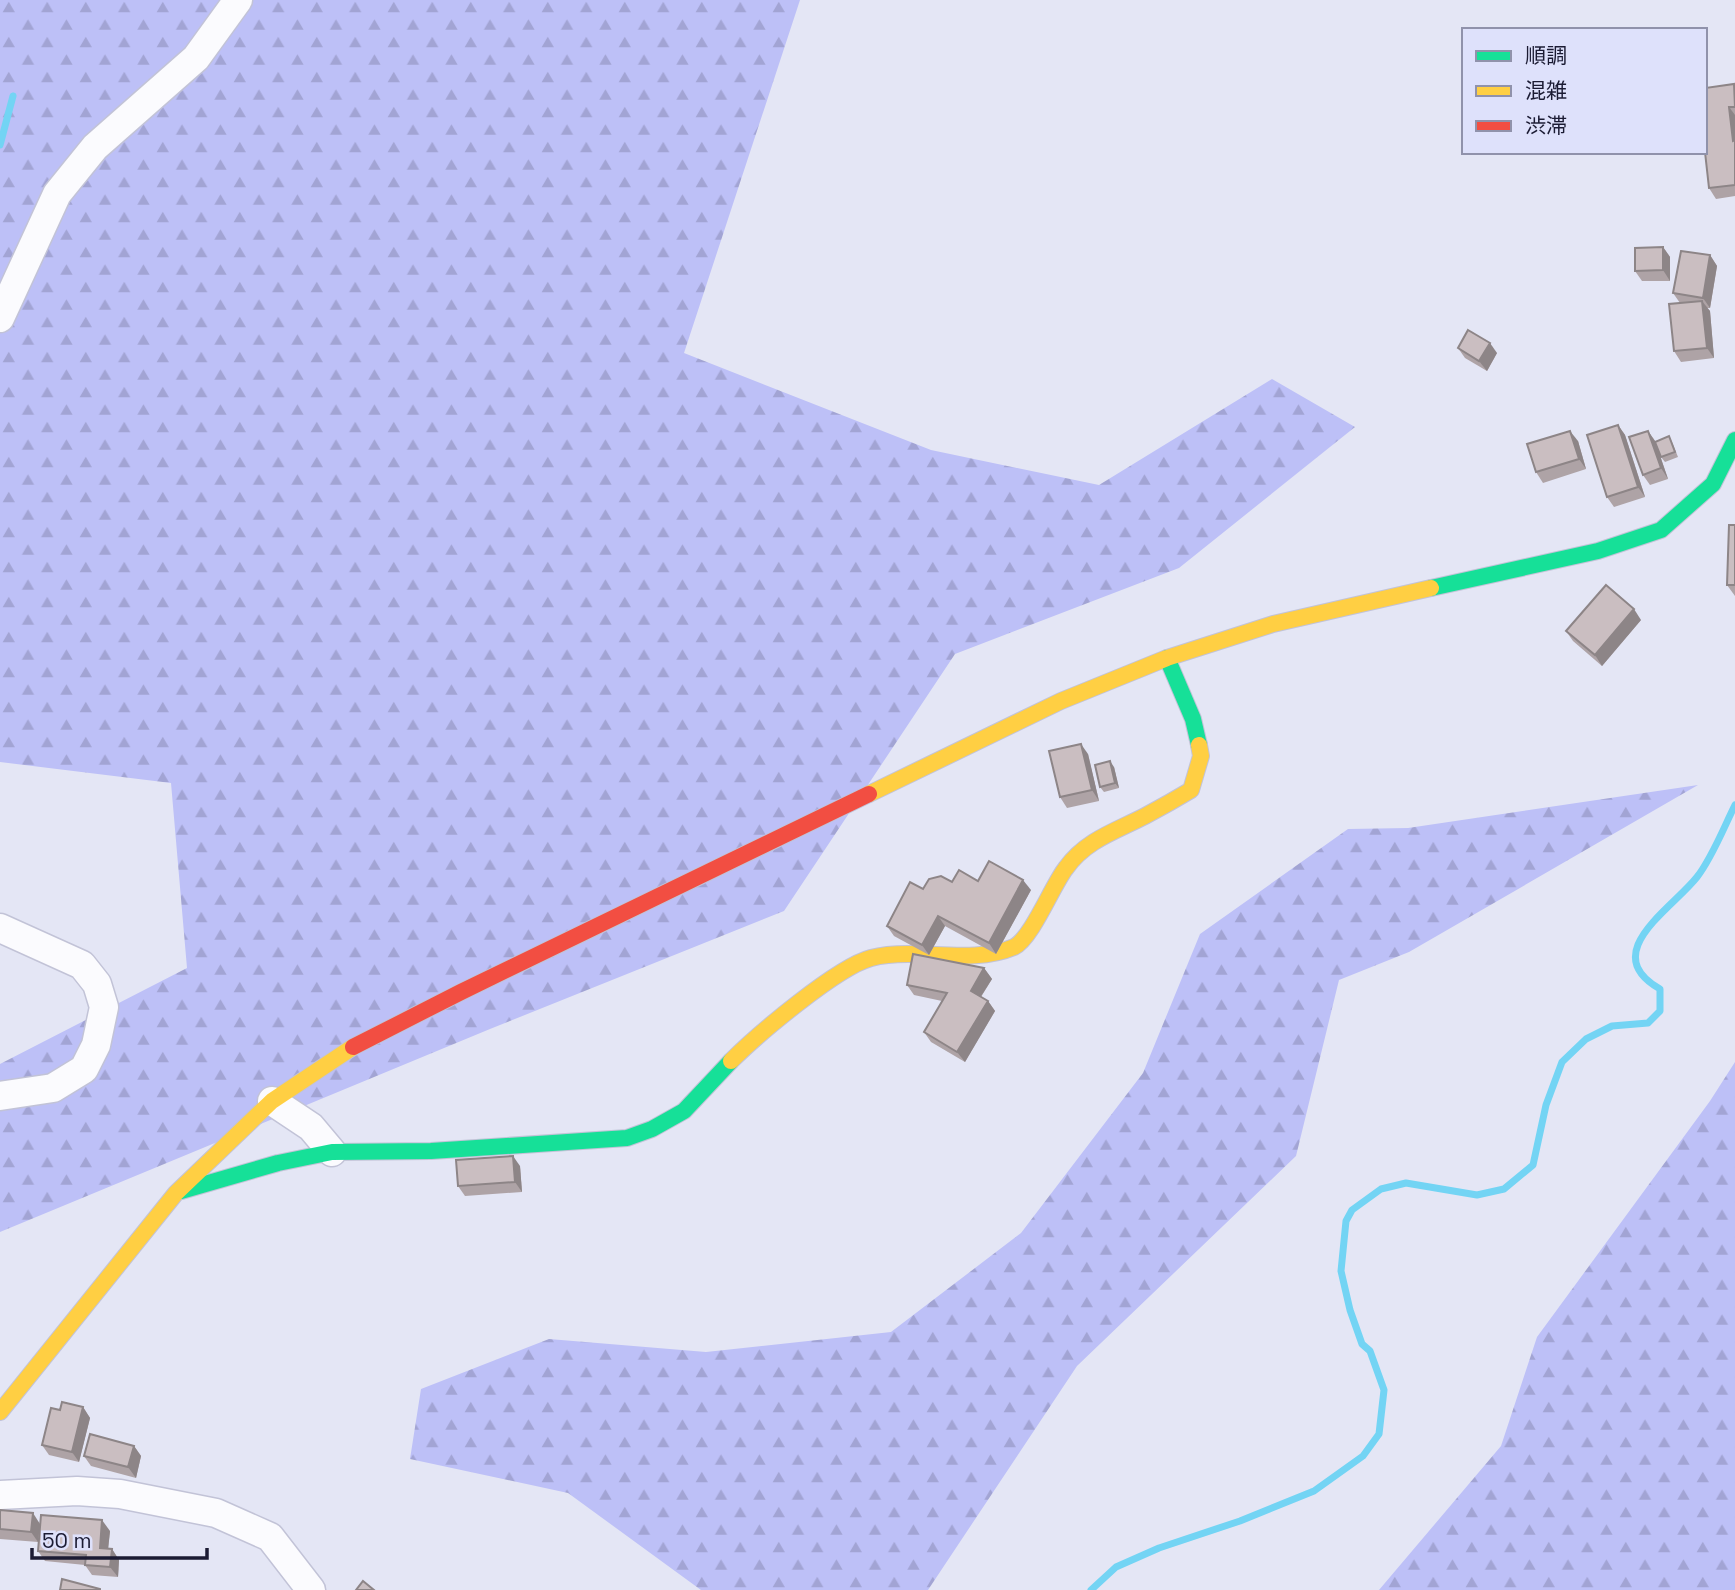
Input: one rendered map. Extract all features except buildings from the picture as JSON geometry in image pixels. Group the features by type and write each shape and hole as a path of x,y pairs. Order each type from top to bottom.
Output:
{"street":[{"path":"0,318 57,194 95,147 196,58 238,0"},
{"path":"0,1412 176,1193 272,1101 342,1052 1061,701 1167,658 1273,624 1598,551 1661,530 1713,484 1735,440"},
{"path":"176,1193 278,1163 332,1152 431,1151 627,1138 652,1129 684,1111 745,1047 829,980 870,958 907,954 984,954 1016,946 1043,910 1066,867 1098,837 1145,816 1191,790 1201,756 1193,719 1167,658"},
{"path":"0,928 82,965 97,984 104,1007 96,1045 84,1069 53,1088 0,1096"},
{"path":"272,1101 311,1126 332,1152"},
{"path":"0,1495 77,1490 142,1498 216,1513 270,1537 311,1590"}],"green space":[{"path":"0,0 800,0 684,353 931,450 1099,485 1272,379 1355,427 1179,568 955,654 784,911 490,1029 0,1232 0,1064 187,968 171,783 0,762"},
{"path":"1698,785 1409,952 1339,980 1296,1156 1077,1366 928,1590 701,1590 568,1493 410,1459 421,1389 549,1339 706,1352 891,1332 1021,1233 1143,1073 1200,934 1348,829 1408,828"},
{"path":"1735,1062 1735,1590 1379,1590 1501,1446 1537,1337 1710,1101"}],"waterway":[{"path":"0,145 13,96"},
{"path":"1091,1590 1116,1567 1159,1548 1240,1521 1314,1491 1363,1456 1379,1434 1384,1390 1370,1351 1362,1344 1350,1310 1341,1271 1346,1221 1352,1210 1381,1189 1406,1183 1477,1195 1504,1189 1533,1165 1546,1105 1562,1062 1586,1039 1612,1026 1648,1023 1660,1011 1660,989 1642,975 1636,961 1637,946 1658,917 1697,877 1713,852 1735,805"}],"traffic: fast":[{"path":"1431,588 1598,551 1661,530 1713,484 1735,440"},
{"path":"1167,658 1193,719 1199,745"},
{"path":"181,1191 278,1163 332,1152 431,1151 627,1138 652,1129 684,1111 731,1061"}],"traffic: slow":[{"path":"869,794 1061,701 1167,658 1273,624 1431,588"},
{"path":"731,1061 778,1019 838,974 856,964 885,955 962,956 988,954 1014,947 1028,933 1066,868 1083,850 1102,837 1191,790 1201,756 1199,745"},
{"path":"0,1412 176,1193 272,1101 353,1047"}],"traffic: jam":[{"path":"353,1047 869,794"}]}
